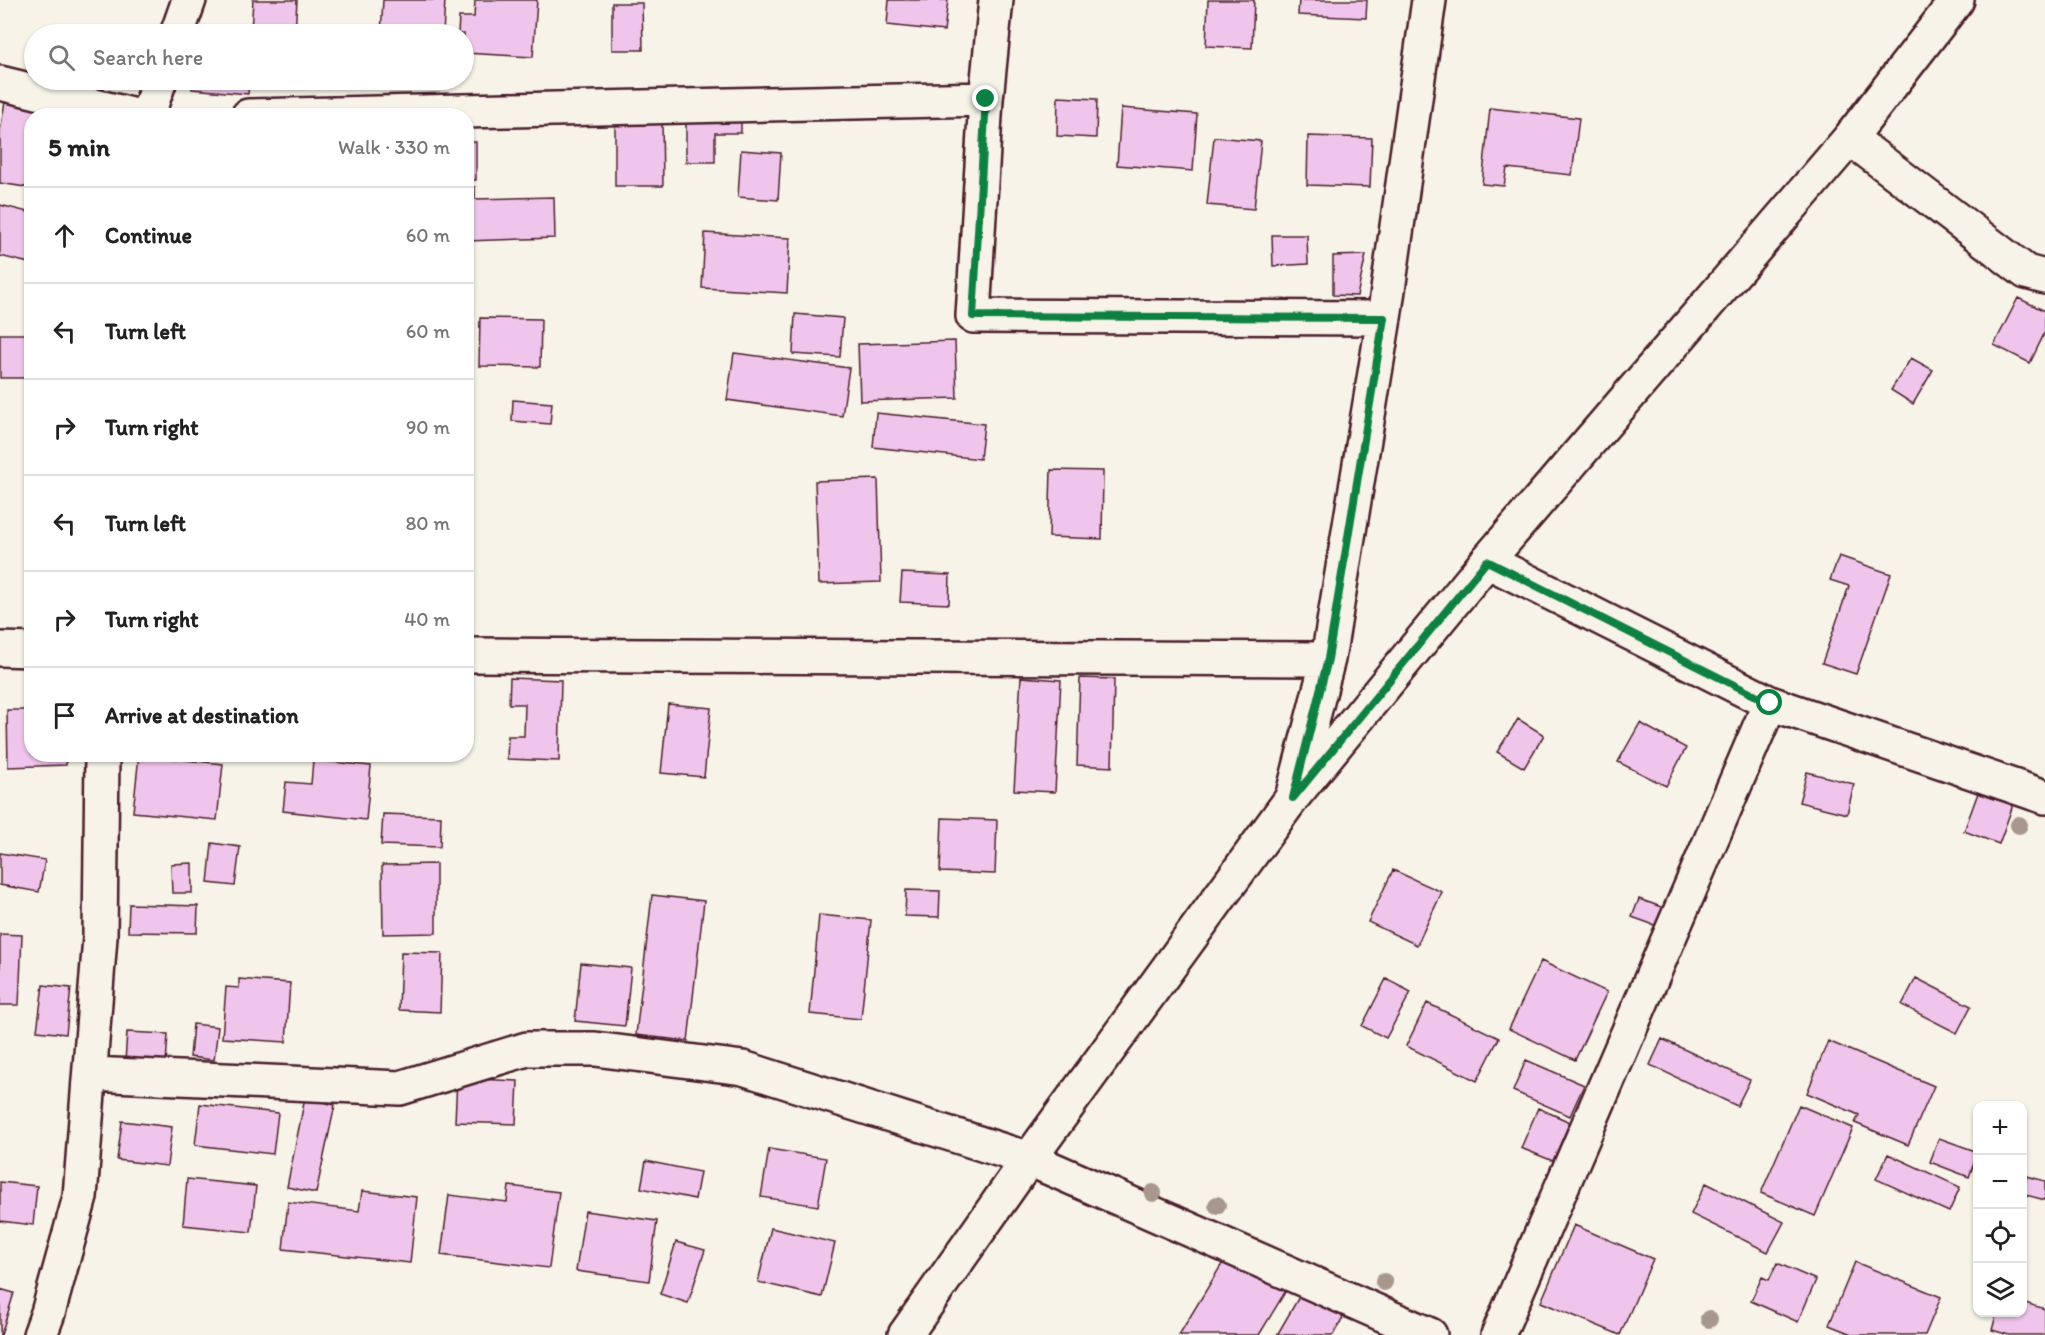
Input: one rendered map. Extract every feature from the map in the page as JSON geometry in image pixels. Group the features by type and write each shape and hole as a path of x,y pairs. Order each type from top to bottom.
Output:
{"street":[{"path":"181,24 189,0"},
{"path":"996,0 986,99 973,316 1384,318"},
{"path":"1293,798 1328,659 1384,318 1429,0"},
{"path":"906,1335 1029,1159 1293,798 1487,561 1850,138 1957,0"},
{"path":"0,83 24,89"},
{"path":"29,90 103,108"},
{"path":"150,108 156,90"},
{"path":"474,111 986,99"},
{"path":"1850,138 2026,272 2045,277"},
{"path":"1487,561 1770,703 2045,797"},
{"path":"0,649 24,650"},
{"path":"474,655 1328,659"},
{"path":"1498,1335 1770,703"},
{"path":"40,1335 80,1197 100,937 102,762"},
{"path":"91,1074 400,1088 526,1049 595,1049 743,1068 1029,1159 1430,1335"}],"building":[{"path":"253,0 297,0 296,24 251,24"},
{"path":"383,0 445,0 444,24 382,24"},
{"path":"475,0 537,0 533,57 474,54 474,24 459,24 459,17 474,17"},
{"path":"889,0 948,0 944,31 887,25"},
{"path":"1208,0 1254,0 1252,48 1206,46"},
{"path":"1299,0 1367,0 1366,18 1298,15"},
{"path":"612,3 642,3 643,50 612,50"},
{"path":"203,90 248,90 248,94"},
{"path":"6,96 47,102 46,108 24,108 24,187 0,183 0,132"},
{"path":"1058,97 1097,99 1096,138 1057,136"},
{"path":"1121,108 1197,114 1193,171 1117,165"},
{"path":"1490,108 1579,118 1572,175 1507,168 1504,186 1482,184"},
{"path":"686,110 741,110 741,133 715,133 715,162 686,162"},
{"path":"615,119 662,120 663,186 615,186"},
{"path":"1308,136 1372,138 1370,187 1307,185"},
{"path":"1214,137 1261,141 1254,209 1207,205"},
{"path":"474,142 476,142 476,180 474,180"},
{"path":"741,150 781,153 778,200 738,197"},
{"path":"474,187 475,199 554,197 555,238 474,241"},
{"path":"0,205 24,211 24,262 0,256"},
{"path":"705,233 790,238 787,293 702,288"},
{"path":"1272,235 1307,235 1308,264 1273,266"},
{"path":"1366,255 1357,296 1333,295 1333,256"},
{"path":"2018,298 2045,311 2045,332 2030,363 1994,345"},
{"path":"795,314 843,318 840,357 793,354"},
{"path":"480,318 541,319 540,367 479,366"},
{"path":"0,334 24,334 24,378 0,378"},
{"path":"955,341 957,398 860,401 858,344"},
{"path":"734,353 849,368 842,416 727,400"},
{"path":"1911,358 1933,370 1913,404 1891,390"},
{"path":"513,400 552,403 550,424 512,421"},
{"path":"876,413 984,424 980,459 873,447"},
{"path":"1051,470 1103,471 1102,539 1049,537"},
{"path":"878,479 881,582 819,584 815,481"},
{"path":"1839,556 1891,574 1856,674 1822,663 1849,586 1830,580"},
{"path":"902,573 950,575 949,604 900,602"},
{"path":"1021,677 1061,680 1055,792 1014,790"},
{"path":"510,678 561,680 559,761 507,759 508,736 524,736 525,704 509,704"},
{"path":"1080,678 1114,679 1112,767 1077,765"},
{"path":"668,704 711,708 704,777 661,773"},
{"path":"7,710 24,710 24,762 66,762 66,765 8,767"},
{"path":"1518,719 1544,735 1524,768 1497,752"},
{"path":"1640,723 1686,748 1666,786 1618,762"},
{"path":"138,762 223,764 217,820 133,812"},
{"path":"313,762 371,766 366,820 283,811 286,782 311,784"},
{"path":"1807,772 1854,784 1847,814 1799,802"},
{"path":"1978,793 2013,805 1999,844 1964,831"},
{"path":"383,814 441,816 440,847 381,845"},
{"path":"942,818 997,820 995,874 940,872"},
{"path":"212,843 240,847 235,886 208,883"},
{"path":"0,853 45,860 39,892 0,885"},
{"path":"192,863 192,893 172,893 171,864"},
{"path":"436,864 436,933 383,934 382,865"},
{"path":"1393,870 1442,892 1417,945 1368,922"},
{"path":"906,890 940,891 939,917 905,916"},
{"path":"652,895 704,901 688,1041 636,1035"},
{"path":"1639,899 1664,908 1657,926 1632,917"},
{"path":"129,904 198,906 197,933 128,932"},
{"path":"819,915 871,920 861,1019 810,1014"},
{"path":"0,934 22,935 19,1005 0,1005"},
{"path":"401,952 442,953 440,1012 399,1010"},
{"path":"1541,961 1607,992 1575,1060 1509,1029"},
{"path":"581,963 631,968 625,1026 575,1021"},
{"path":"1916,978 1971,1006 1957,1033 1902,1005"},
{"path":"239,979 290,983 286,1042 222,1038 226,987 239,988"},
{"path":"1386,979 1411,992 1386,1038 1362,1026"},
{"path":"43,985 71,988 66,1034 37,1031"},
{"path":"1427,1003 1499,1038 1477,1081 1406,1046"},
{"path":"193,1024 218,1027 214,1060 190,1057"},
{"path":"127,1032 168,1034 166,1064 125,1062"},
{"path":"1662,1039 1750,1080 1737,1106 1650,1065"},
{"path":"1828,1041 1934,1086 1908,1145 1855,1123 1859,1115 1807,1093"},
{"path":"1526,1060 1584,1085 1570,1116 1513,1091"},
{"path":"457,1078 518,1081 516,1124 455,1122"},
{"path":"305,1098 335,1105 316,1193 287,1187"},
{"path":"200,1104 278,1113 273,1154 195,1145"},
{"path":"1799,1105 1853,1128 1815,1216 1761,1193"},
{"path":"1538,1108 1570,1122 1553,1161 1521,1148"},
{"path":"122,1121 172,1127 167,1166 117,1160"},
{"path":"1939,1138 1973,1150 1973,1166 1969,1177 1930,1162"},
{"path":"769,1149 826,1158 818,1206 761,1197"},
{"path":"1888,1154 1960,1187 1949,1212 1876,1179"},
{"path":"646,1161 700,1172 695,1199 641,1188"},
{"path":"2027,1176 2045,1181 2045,1200 2027,1195"},
{"path":"187,1179 256,1186 251,1232 183,1225"},
{"path":"0,1182 37,1186 33,1225 0,1221"},
{"path":"1706,1183 1784,1222 1768,1252 1691,1214"},
{"path":"509,1186 559,1192 549,1268 441,1255 449,1195 507,1202"},
{"path":"362,1191 417,1197 410,1263 283,1249 288,1202 359,1211"},
{"path":"585,1211 657,1221 649,1281 576,1271"},
{"path":"1574,1225 1653,1259 1620,1335 1541,1302"},
{"path":"771,1228 835,1243 822,1297 758,1282"},
{"path":"676,1242 705,1250 688,1303 660,1294"},
{"path":"1231,1249 1290,1284 1259,1335 1179,1335"},
{"path":"1855,1262 1941,1297 1925,1335 1854,1335 1829,1325"},
{"path":"1777,1263 1816,1280 1798,1322 1751,1301 1762,1277 1769,1280"},
{"path":"0,1289 14,1293 1,1335 0,1335"},
{"path":"1303,1290 1345,1314 1333,1335 1277,1335"},
{"path":"2027,1304 2045,1309 2045,1335 2009,1335 1992,1330 1996,1317 2027,1317"}],"route":[{"path":"986,99 973,316 1384,318 1328,659 1293,798 1487,561 1770,703"}]}
